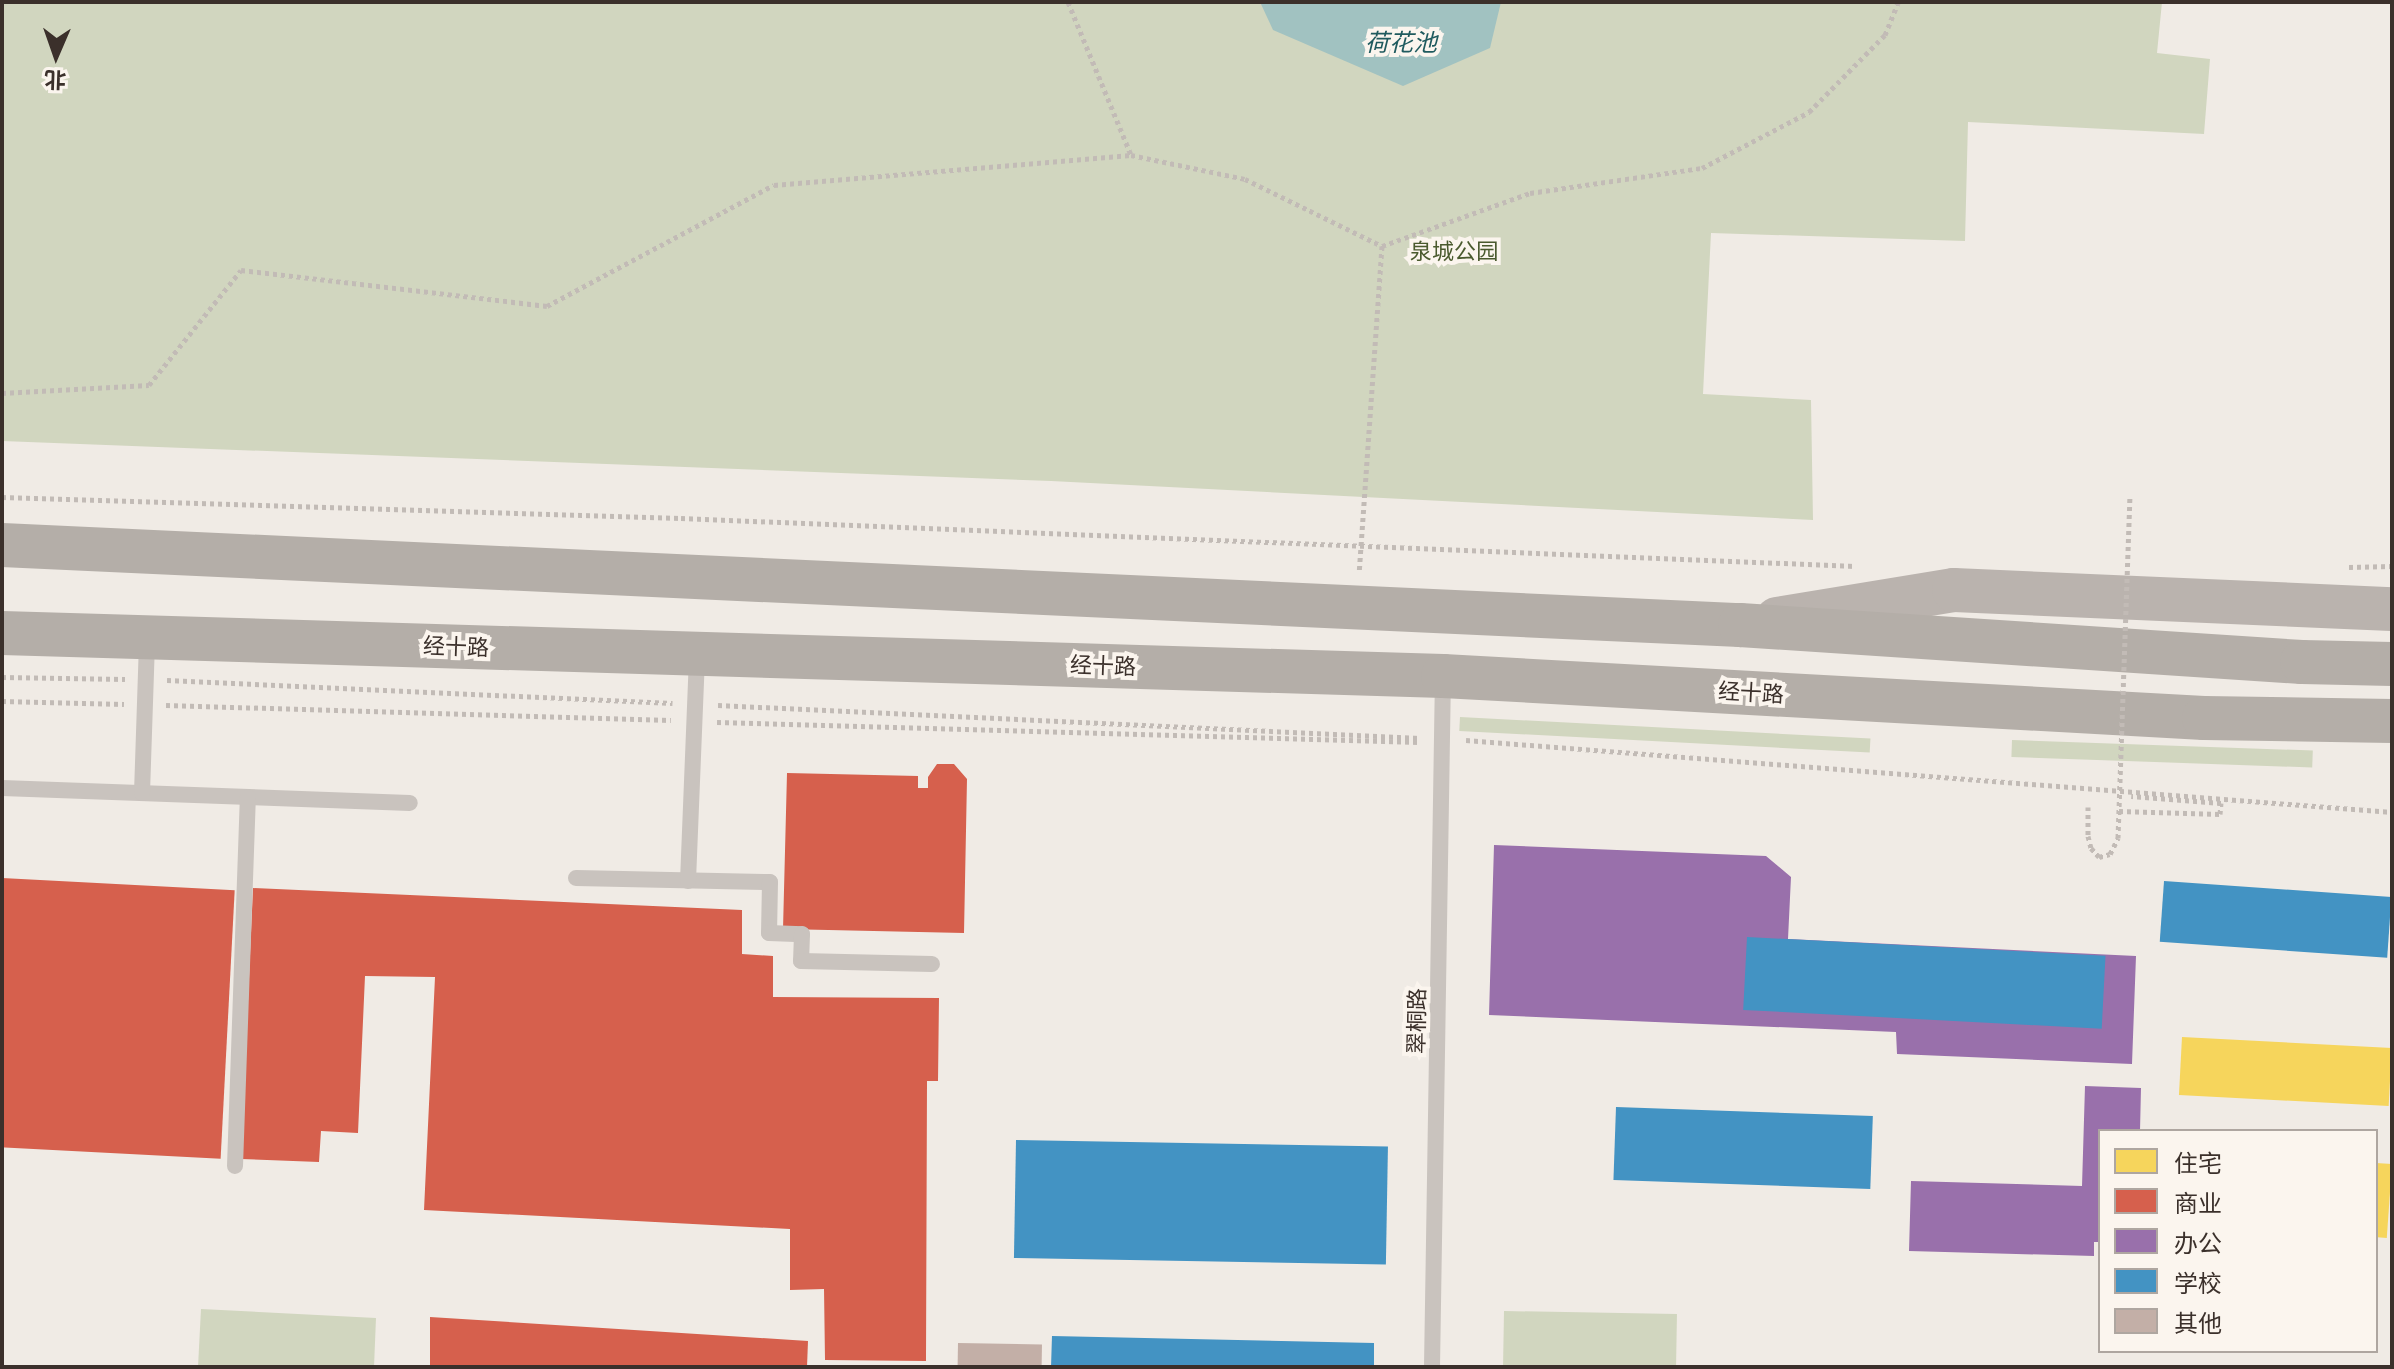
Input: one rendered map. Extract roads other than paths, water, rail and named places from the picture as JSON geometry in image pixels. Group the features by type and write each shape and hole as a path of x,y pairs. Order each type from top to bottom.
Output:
{"highway":[{"path":"2,545 1740,625 2302,662 2392,664"},
{"name":"经十路","path":"2,633 146,658 697,654 1443,676 2204,718 2392,721"}],"main road":[{"path":"1740,625 1954,590 2392,609"},
{"name":"经十路","path":"2204,718 2392,739"}],"lane":[{"path":"688,881 697,654"},
{"path":"142,793 146,658"},
{"name":"翠桐路","path":"1432,1367 1443,676"},
{"path":"2,788 410,803"},
{"path":"235,1166 248,797"},
{"path":"576,878 770,882 769,933 802,934 801,961 932,964"}],"water":[{"name":"荷花池","path":"1260,2 1501,2 1490,48 1403,86 1273,30"}],"park label":[{"name":"泉城公园","path":"1454,252"}]}
